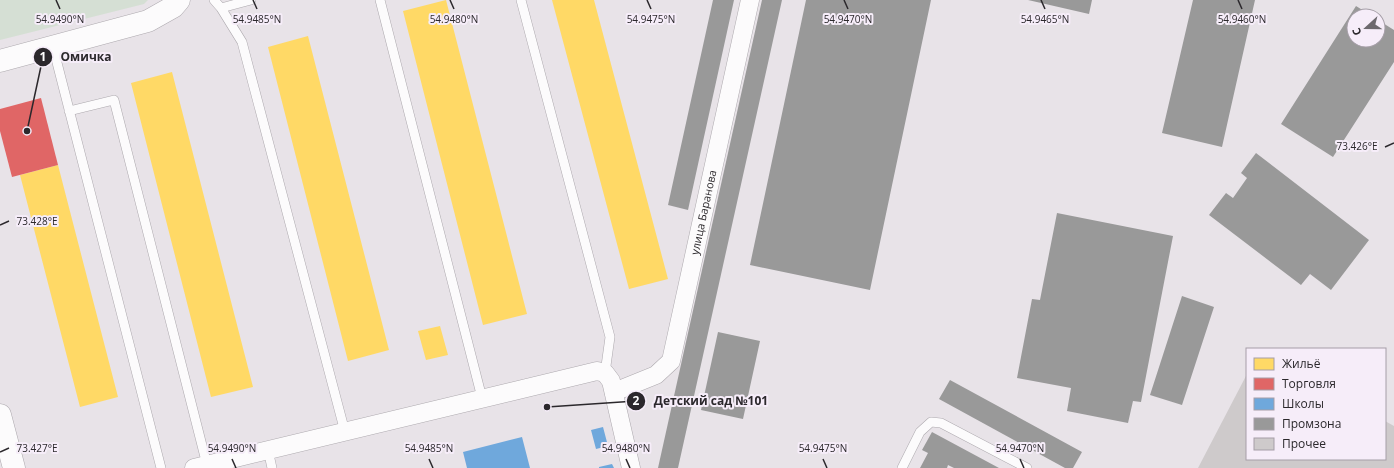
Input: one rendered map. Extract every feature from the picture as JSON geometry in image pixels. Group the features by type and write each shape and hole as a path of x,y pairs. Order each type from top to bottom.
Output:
{"main road":[{"path":"0,61 148,21 173,7 179,0"},
{"path":"0,415 14,468"}],"street":[{"name":"улица Баранова","path":"614,392 656,375 671,361 750,0"},
{"path":"200,466 597,371 605,374 611,381 631,468"}],"lane":[{"path":"214,0 221,8 242,42 345,432"},
{"path":"221,8 251,0"},
{"path":"380,0 482,398"},
{"path":"521,0 610,337 605,374"},
{"path":"53,47 161,468"},
{"path":"69,111 114,100 200,466"},
{"path":"902,468 920,432 931,422 941,423 1027,468"},
{"path":"268,450 272,468"}],"shaded area":[{"path":"0,0 148,0 144,4 0,40"}],"building: Жильё":[{"path":"446,0 527,314 483,325 403,11"},
{"path":"552,0 594,0 668,279 629,289"},
{"path":"308,36 389,350 348,361 268,47"},
{"path":"172,72 253,387 211,397 131,83"},
{"path":"58,165 118,397 80,407 20,175"},
{"path":"440,326 448,355 426,360 418,331"}],"building: Торговля":[{"path":"41,98 58,165 12,177 0,131 0,109"}],"building: Школы":[{"path":"603,427 608,446 596,449 591,430"},
{"path":"522,437 530,468 467,468 463,452"},
{"path":"612,464 614,468 599,468 599,467"}],"building: Промзона":[{"path":"713,0 734,0 688,210 668,205"},
{"path":"762,0 782,0 678,468 658,468"},
{"path":"806,0 931,0 870,290 750,265"},
{"path":"1028,0 1092,0 1089,14"},
{"path":"1193,0 1255,0 1222,147 1162,133"},
{"path":"1346,22 1346,48 1386,48 1386,25 1394,30 1394,62 1333,157 1281,124"},
{"path":"1256,153 1369,240 1331,290 1310,274 1301,285 1209,215 1226,193 1233,198 1247,178 1241,173"},
{"path":"1057,213 1173,236 1141,402 1133,401 1128,423 1067,411 1071,388 1017,378 1032,299 1040,300"},
{"path":"1182,296 1214,307 1182,405 1150,395"},
{"path":"718,332 760,341 743,419 701,410"},
{"path":"950,380 1082,452 1073,468 1065,468 939,399"},
{"path":"932,432 999,468 954,468 948,465 947,468 920,468 928,453 922,450"}],"building: Прочее":[{"path":"1246,376 1246,460 1386,460 1386,422 1394,426 1394,468 1198,468"}],"place":[{"name":"Омичка","path":"27,131"},
{"name":"Детский сад №101","path":"547,407"}]}
